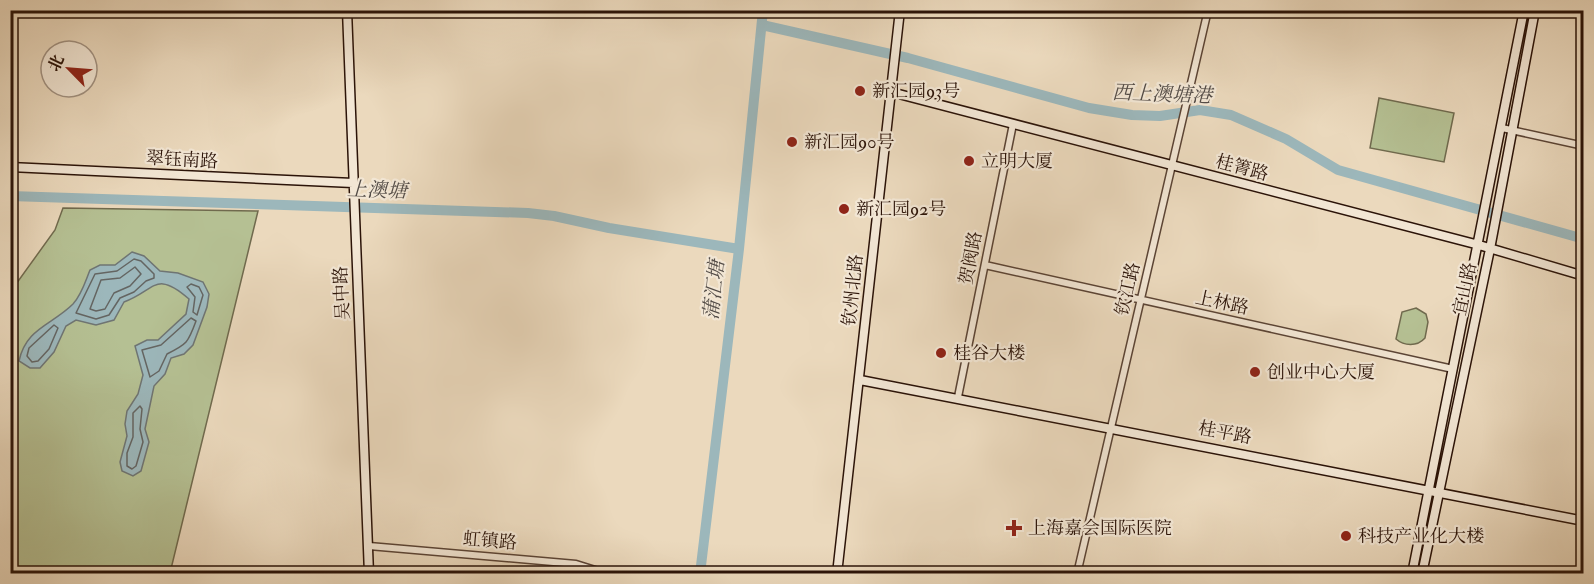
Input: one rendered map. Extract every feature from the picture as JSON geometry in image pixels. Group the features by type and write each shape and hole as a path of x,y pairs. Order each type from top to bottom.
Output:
{"street":[{"name":"吴中路","path":"348,10 353,195 369,573"},
{"name":"钦州北路","path":"837,573 900,10"},
{"name":"钦江路","path":"1077,573 1208,10"},
{"name":"宜山路","path":"1422,573 1498,205 1524,10"},
{"name":"宜山路","path":"1412,573 1487,202 1535,10"},
{"name":"桂箐路","path":"891,92 1479,244 1584,276"},
{"name":"贺阀路","path":"958,398 1013,124"},
{"path":"1507,129 1584,146"},
{"name":"翠钰南路","path":"10,167 353,183"},
{"name":"上林路","path":"985,265 1454,369"},
{"name":"桂平路","path":"860,380 1584,520"},
{"name":"虹镇路","path":"369,546 576,564 608,573"}],"green space":[{"path":"1379,98 1454,113 1444,162 1370,148"},
{"path":"63,208 258,211 170,573 11,574 11,291 55,230"},
{"path":"1416,308 1426,314 1428,322 1425,338 1414,344 1403,343 1396,339 1402,312"}],"water":[{"path":"132,252 144,256 160,271 178,273 203,282 209,294 207,307 193,345 184,354 171,358 165,374 154,386 145,429 149,442 141,471 133,476 122,471 120,462 127,436 125,424 127,411 138,394 143,375 135,346 147,340 158,340 186,314 189,299 169,285 155,285 124,302 114,320 96,325 76,320 66,326 54,352 40,368 30,368 19,361 27,341 73,304 90,270 100,265 115,265"}],"waterway":[{"name":"蒲汇塘","path":"700,574 739,249 763,10"},
{"name":"西上澳塘港","path":"762,25 908,58 1089,108 1132,115 1160,116 1200,110 1231,115 1286,139 1338,170 1584,239"},
{"name":"上澳塘","path":"10,196 528,213 739,249"}],"place":[{"name":"新汇园93号","path":"860,91"},
{"name":"新汇园90号","path":"792,142"},
{"name":"立明大厦","path":"969,161"},
{"name":"新汇园92号","path":"844,209"},
{"name":"桂谷大楼","path":"941,353"},
{"name":"创业中心大厦","path":"1255,372"},
{"name":"上海嘉会国际医院","path":"1014,528"},
{"name":"科技产业化大楼","path":"1346,536"}]}
